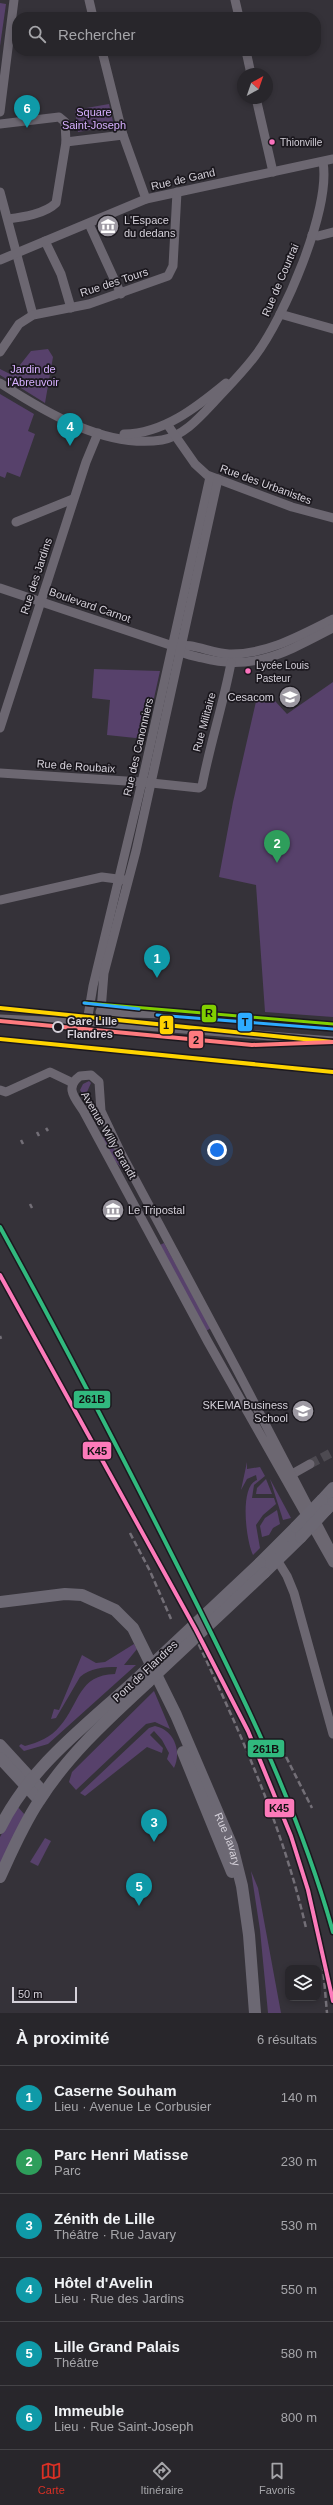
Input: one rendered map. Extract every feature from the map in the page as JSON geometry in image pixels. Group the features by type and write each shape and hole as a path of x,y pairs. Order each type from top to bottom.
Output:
{"main road":[{"path":"327,1504 333,1488"},
{"name":"Pont de Flandres","path":"0,1877 21,1832 42,1797 85,1742 149,1677 327,1504"},
{"name":"Rue Javary","path":"0,1602 65,1594 92,1599 115,1610 127,1620 137,1635 149,1677 182,1747 231,1870 244,1949 246,2013"},
{"name":"Rue Javary","path":"0,1609 69,1599 92,1599"},
{"name":"Pont de Flandres","path":"0,1828 28,1782 64,1745 149,1677"},
{"name":"Rue Javary","path":"149,1677 232,1846 242,1886 249,1935 255,2013"},
{"path":"0,1745 28,1782 42,1797"},
{"path":"0,1758 28,1782"}],"street":[{"path":"12,12 14,0"},
{"path":"89,0 93,12"},
{"path":"235,0 238,12"},
{"path":"0,112 12,16"},
{"path":"103,56 123,135 146,200"},
{"path":"247,56 250,68"},
{"path":"257,104 273,172"},
{"path":"0,124 60,117 64,122 66,142 56,203 37,213 8,219"},
{"path":"66,142 123,135"},
{"name":"Rue de Gand","path":"0,260 16,252 146,200 333,159"},
{"name":"Rue de Courtrai","path":"247,364 255,356 280,314 312,235 320,210 325,182 323,162"},
{"path":"0,192 33,315"},
{"name":"Rue des Tours","path":"0,352 19,324 33,315 71,308 121,294 164,279 171,272 177,192"},
{"path":"89,224 121,294"},
{"path":"312,235 318,236 333,232"},
{"path":"45,241 61,274 71,308"},
{"path":"280,314 333,329"},
{"path":"98,433 140,434 167,424 208,397 247,364"},
{"path":"0,383 41,409 98,433 132,440 159,440 176,436 206,410 247,364"},
{"name":"Rue des Urbanistes","path":"167,424 195,464 214,478 292,507 333,518"},
{"name":"Rue des Jardins","path":"0,728 73,499 98,433"},
{"name":"Rue des Canonniers","path":"178,647 174,636 214,478"},
{"name":"Rue des Canonniers","path":"100,1023 104,973 178,647 214,478"},
{"path":"16,522 73,499"},
{"name":"Boulevard Carnot","path":"0,588 231,663 251,663 268,659 333,628"},
{"name":"Boulevard Carnot","path":"178,647 221,653 245,653 287,642 333,619"},
{"name":"Rue Militaire","path":"200,788 231,663"},
{"name":"Rue de Roubaix","path":"0,773 147,782 200,788"},
{"path":"0,900 97,878 124,880"},
{"name":"Rue des Canonniers","path":"87,1022 93,986 124,880"},
{"path":"100,1012 165,1014 333,1026"},
{"path":"0,1019 87,1022 333,1041"},
{"path":"0,1090 6,1092 50,1072 73,1083"},
{"name":"Avenue Willy Brandt","path":"333,1554 288,1477 212,1349 84,1112 72,1095 73,1083 80,1076 86,1074 93,1076 100,1082 101,1110 120,1151 236,1368 288,1477 333,1563"},
{"path":"288,1477 310,1464"},
{"path":"275,1556 294,1593 333,1734"}],"green space":[{"path":"0,3 6,4 0,46"},
{"name":"Square Saint-Joseph","path":"109,104 114,126 78,132 75,110"},
{"name":"Jardin de l'Abreuvoir","path":"48,349 53,357 45,403 0,375 0,369 12,375 31,351"},
{"path":"0,394 34,414 28,431 35,434 20,477 7,472 5,478 0,476"},
{"path":"94,669 160,671 145,739 107,735 110,700 92,698"},
{"path":"333,682 333,1017 265,1012 256,885 219,877 233,802 257,697 275,701 287,714"},
{"path":"89,1081 91,1083 87,1092 88,1103 80,1090 83,1084"},
{"path":"110,1134 127,1174 114,1160 102,1138"},
{"path":"164,1243 211,1328 206,1331 160,1245"},
{"path":"247,1462 247,1469 260,1467 265,1476 254,1485 252,1498 274,1498 276,1504 263,1515 256,1525 260,1548 253,1555 250,1548 246,1527 246,1503 251,1484 257,1480 256,1475 247,1479 241,1490"},
{"path":"266,1479 272,1494 256,1494 257,1488"},
{"path":"270,1479 291,1518 283,1520"},
{"path":"277,1510 280,1524 273,1528 269,1535 262,1537 260,1526 265,1518"},
{"path":"134,1644 137,1649 124,1665 136,1665 48,1744 24,1751 19,1746 21,1744 25,1746 35,1743 52,1734 67,1717 81,1692 87,1685 94,1679 115,1674 117,1667 97,1669 84,1674 80,1677 56,1718 51,1719 54,1709 59,1710 82,1655 96,1663 105,1662"},
{"path":"154,1691 170,1729 155,1722 146,1724 76,1790 69,1782 72,1772"},
{"path":"155,1726 162,1728 167,1732 175,1742 177,1755 174,1768 167,1759 169,1753 162,1740 154,1731 150,1735 163,1748 162,1753 147,1747 85,1796 80,1793 149,1728"},
{"path":"17,1806 25,1815 0,1866 0,1837"},
{"path":"45,1838 51,1841 38,1866 30,1862"},
{"path":"251,1871 258,1888 281,2013 268,2013 260,1930"}],"tunnel":[{"path":"310,1464 333,1452"}],"railway":[{"path":"37,1132 39,1136"},
{"path":"21,1140 23,1144"},
{"path":"30,1204 32,1208"},
{"path":"130,1533 150,1571 171,1619"},
{"path":"191,1628 257,1775 284,1850 306,1928"},
{"path":"282,1749 312,1808"},
{"path":"322,1956 327,2013"}],"transit line":[{"name":"T","path":"84,1003 139,1009"},
{"name":"R","path":"85,1003 333,1024"},
{"name":"1","path":"0,1008 333,1042"},
{"name":"T","path":"157,1015 333,1029"},
{"name":"2","path":"0,1021 252,1045 333,1042"},
{"name":"1","path":"0,1039 333,1072"},
{"name":"261B","path":"0,1227 109,1433 241,1694 301,1835 333,1932"},
{"name":"K45","path":"0,1275 196,1630 248,1731 291,1836 308,1890 333,2001"}],"place":[{"name":"Immeuble","path":"27,128"},
{"name":"Thionville","path":"272,142"},
{"name":"L'Espace du dedans","path":"108,226"},
{"name":"Hôtel d'Avelin","path":"70,446"},
{"name":"Lycée Louis Pasteur","path":"248,671"},
{"name":"Cesacom","path":"290,697"},
{"name":"Parc Henri Matisse","path":"277,863"},
{"name":"Caserne Souham","path":"157,978"},
{"name":"Gare Lille Flandres","path":"58,1027"},
{"name":"Le Tripostal","path":"113,1210"},
{"name":"SKEMA Business School","path":"303,1411"},
{"name":"Zénith de Lille","path":"154,1842"},
{"name":"Lille Grand Palais","path":"139,1906"}]}
